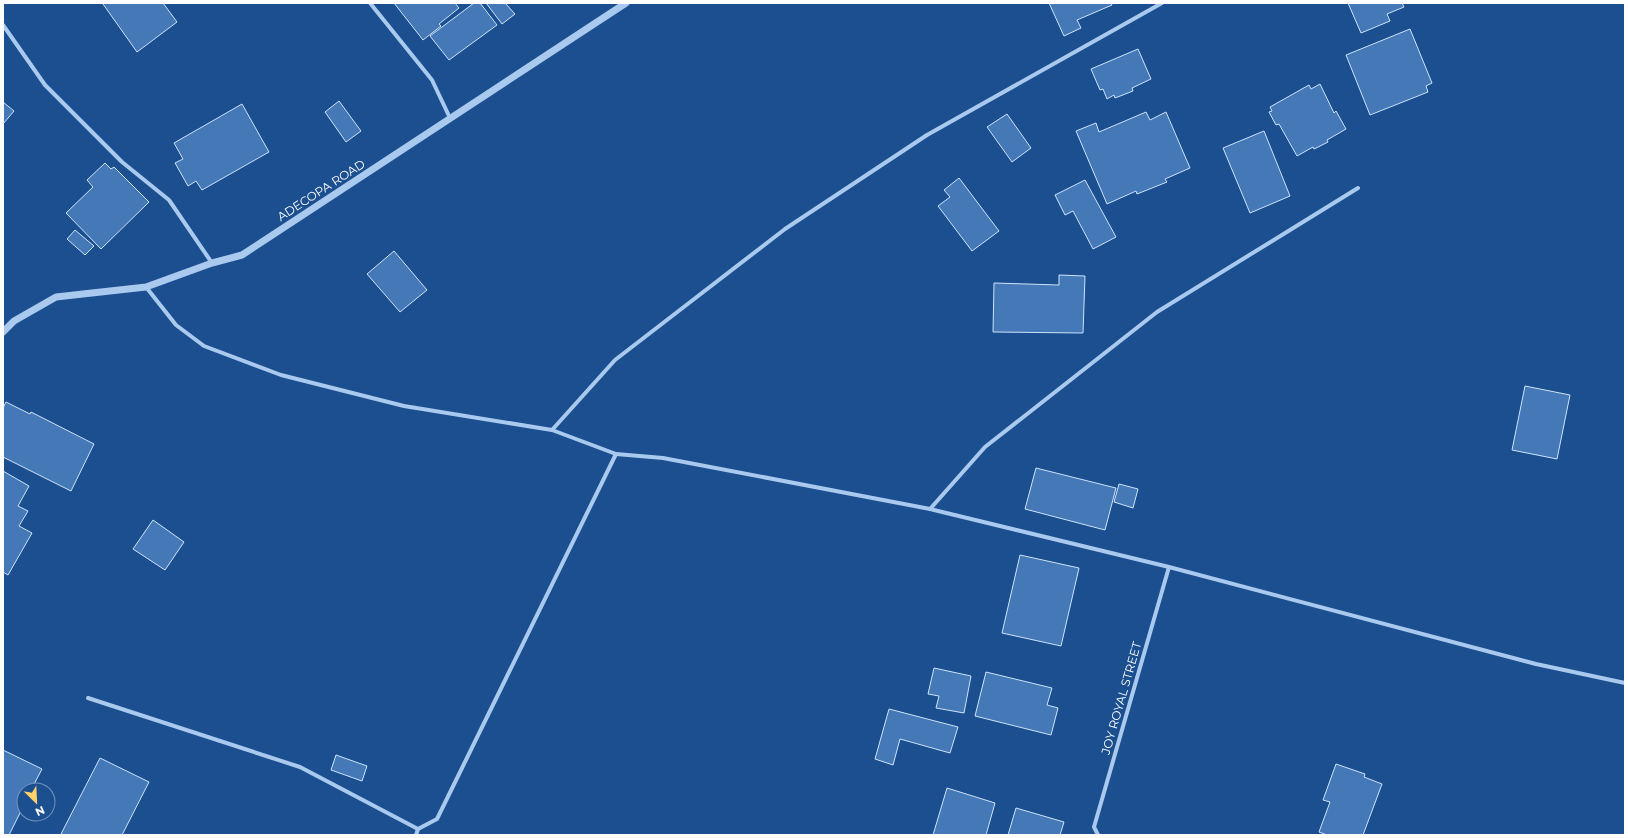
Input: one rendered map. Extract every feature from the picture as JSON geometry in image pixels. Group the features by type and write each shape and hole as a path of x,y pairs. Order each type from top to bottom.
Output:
{"street":[{"path":"370,3 432,80 450,118"},
{"name":"ADECOPA ROAD","path":"3,332 14,321 56,297 146,287 212,263 242,255 626,3"},
{"path":"552,430 615,360 785,229 927,135 1162,3"},
{"path":"3,25 45,85 122,162 169,200 212,263"},
{"path":"930,509 985,447 1157,312 1358,188"},
{"path":"146,287 176,325 204,346 281,375 404,406 552,430 616,454 663,458 930,509 1169,567 1521,660 1625,683"},
{"path":"416,835 418,829 437,819 616,454"},
{"name":"JOY ROYAL STREET","path":"1098,835 1094,827 1169,567"},
{"path":"88,698 300,768 418,829"}],"building":[{"path":"163,3 177,22 137,52 103,4"},
{"path":"394,3 455,3 459,8 439,24 441,26 423,40"},
{"path":"474,3 480,3 497,25 449,60 430,36"},
{"path":"486,3 505,3 515,14 502,24"},
{"path":"1049,3 1111,3 1112,5 1077,20 1081,28 1064,36"},
{"path":"1348,3 1402,3 1404,7 1387,14 1390,21 1361,33"},
{"path":"1410,29 1432,83 1426,86 1428,92 1370,115 1346,55"},
{"path":"1138,49 1151,79 1132,88 1133,91 1115,98 1114,95 1107,99 1103,89 1100,90 1091,69"},
{"path":"1320,84 1334,113 1336,111 1346,129 1327,140 1328,142 1314,149 1313,147 1297,156 1279,124 1276,125 1269,112 1272,111 1270,107 1309,85 1311,89"},
{"path":"339,101 361,131 346,142 325,112"},
{"path":"3,102 14,111 3,124"},
{"path":"242,104 269,152 202,190 196,181 188,186 175,163 183,159 174,143"},
{"path":"1146,112 1150,120 1166,112 1190,168 1165,179 1167,182 1137,194 1136,191 1107,204 1076,131 1096,123 1099,132"},
{"path":"1007,114 1031,148 1012,162 987,127"},
{"path":"1264,131 1290,196 1250,213 1223,148"},
{"path":"105,163 111,169 114,167 149,202 101,249 66,213 93,187 87,180"},
{"path":"959,178 999,231 972,251 938,206 950,197 944,190"},
{"path":"1085,180 1116,237 1093,249 1073,211 1065,215 1055,195"},
{"path":"75,230 94,246 85,255 67,239"},
{"path":"394,251 427,290 400,312 367,274"},
{"path":"1059,275 1085,276 1083,333 993,332 994,283 1059,285"},
{"path":"1525,386 1570,395 1557,459 1512,450"},
{"path":"6,402 30,414 31,412 94,444 71,491 3,457 3,408"},
{"path":"1036,468 1116,488 1105,530 1025,509"},
{"path":"3,471 29,486 18,506 28,511 19,526 32,533 8,575 3,572"},
{"path":"1119,484 1138,489 1133,508 1114,502"},
{"path":"153,520 184,542 165,570 133,549"},
{"path":"1020,555 1079,568 1061,646 1002,633"},
{"path":"934,668 971,676 964,713 936,708 939,696 928,694"},
{"path":"986,672 1052,688 1047,705 1058,708 1051,735 975,716"},
{"path":"889,709 958,727 950,753 900,739 893,765 875,759"},
{"path":"3,750 42,769 35,782 16,782 16,821 9,835 3,835"},
{"path":"336,755 367,766 362,781 331,770"},
{"path":"100,758 149,782 122,835 63,835 61,834"},
{"path":"1336,764 1365,774 1364,777 1382,784 1363,835 1327,835 1319,832 1330,802 1323,800"},
{"path":"947,788 995,803 986,835 933,835"},
{"path":"1016,808 1064,822 1060,835 1008,835"}]}
